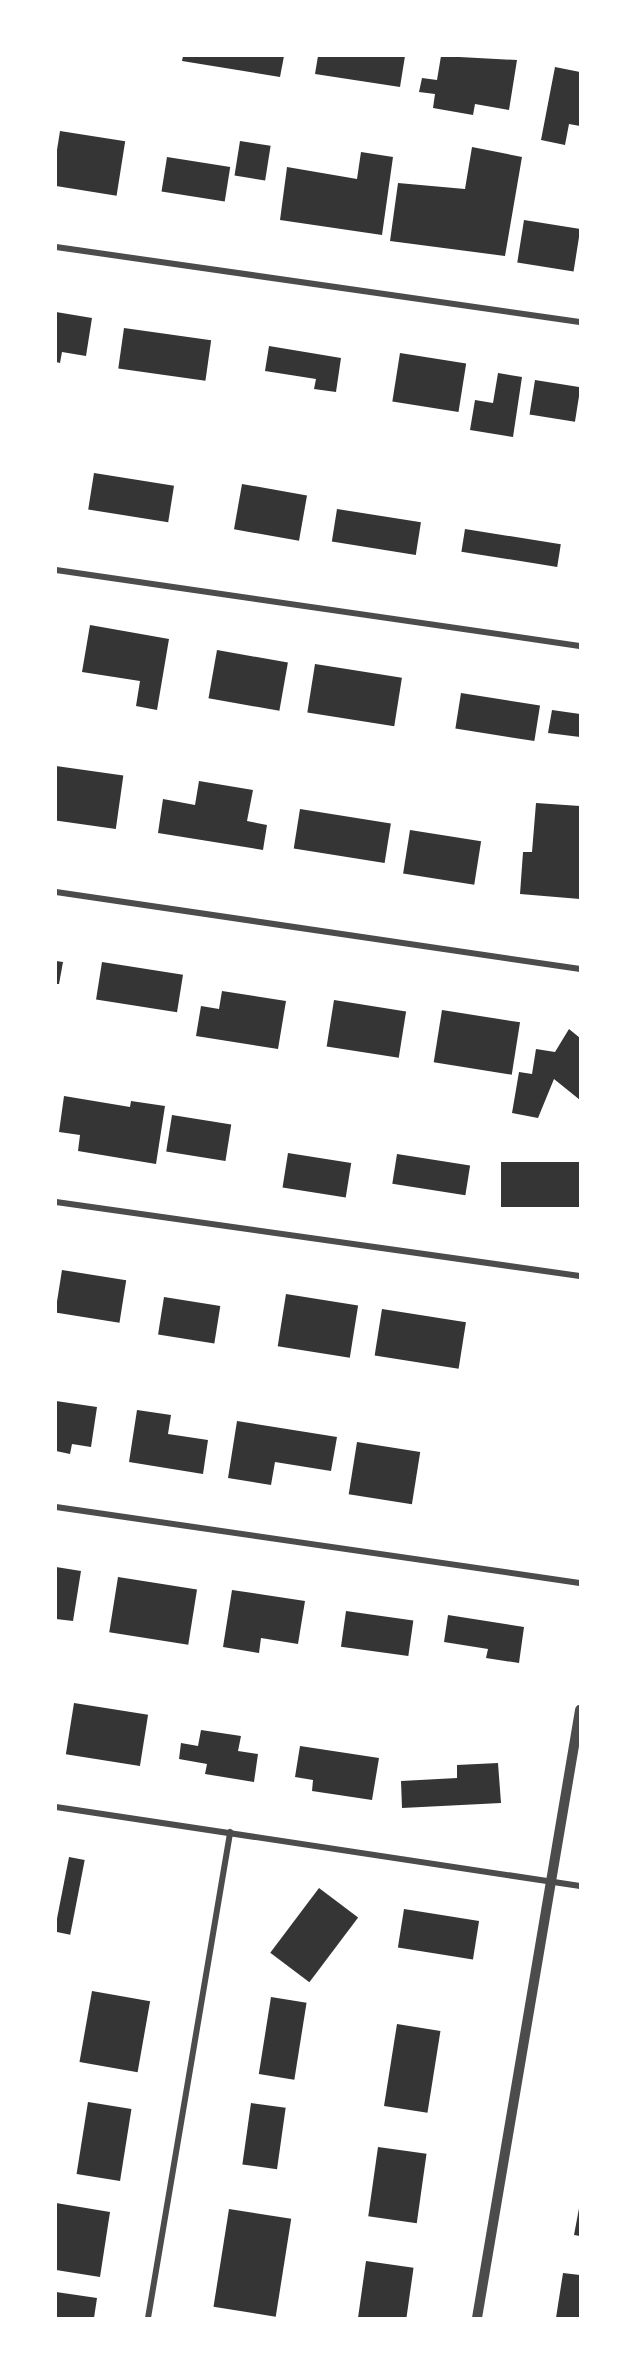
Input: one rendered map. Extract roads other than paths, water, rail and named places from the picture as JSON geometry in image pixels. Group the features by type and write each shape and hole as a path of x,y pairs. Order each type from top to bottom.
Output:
{"street":[{"path":"56,247 580,322"},
{"path":"56,570 580,646"},
{"path":"56,892 580,969"},
{"path":"56,1202 580,1276"},
{"path":"56,1507 580,1583"},
{"path":"477,2319 580,1710"},
{"path":"56,1808 230,1832 580,1886"},
{"path":"148,2319 230,1832"}]}
